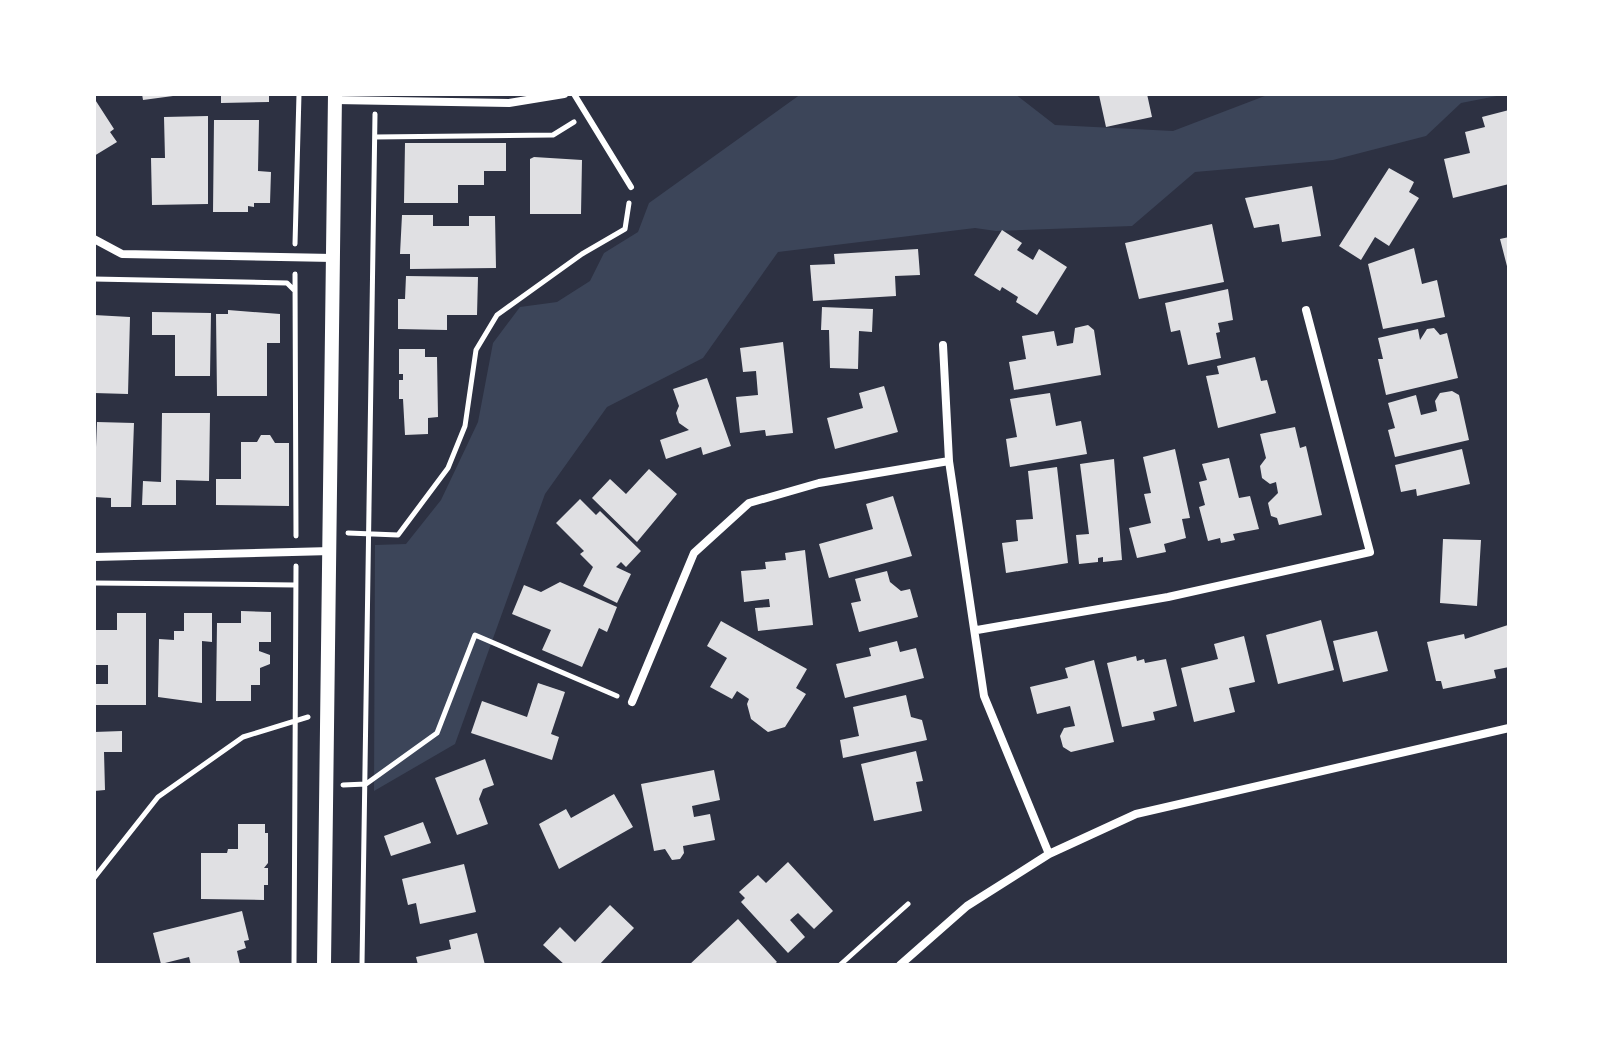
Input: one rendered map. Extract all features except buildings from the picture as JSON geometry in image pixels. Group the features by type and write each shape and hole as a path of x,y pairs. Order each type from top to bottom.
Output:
{"street":[{"path":"324,965 335,97 375,101 509,103 564,94"},
{"path":"94,239 122,254 334,258"},
{"path":"977,630 1168,597 1370,552 1306,310"},
{"path":"943,345 949,461 977,630 984,696 1049,854"},
{"path":"632,702 694,553 749,503 819,483 949,461"},
{"path":"94,557 331,551"},
{"path":"900,965 967,906 1049,854 1136,814 1509,728"}],"lane":[{"path":"574,94 631,187"}],"path":[{"path":"294,965 295,258 299,94"},
{"path":"362,965 375,101"},
{"path":"375,137 553,135 586,114"},
{"path":"331,532 398,535 448,468 465,426 476,350 497,315 582,254 625,229 631,187"},
{"path":"94,279 287,283 295,290"},
{"path":"94,583 295,585"},
{"path":"327,785 366,784 437,733 475,635 632,702"},
{"path":"94,878 158,797 243,737 328,711"},
{"path":"840,965 908,904"}],"shaded area":[{"path":"801,94 1015,94 1055,125 1173,131 1270,94 1507,94 1461,103 1426,136 1333,160 1195,172 1132,226 996,231 975,228 778,252 703,358 607,407 545,494 455,744 374,791 375,545 406,544 441,500 478,422 493,343 520,307 557,302 590,281 604,253 638,232 649,203"}]}
